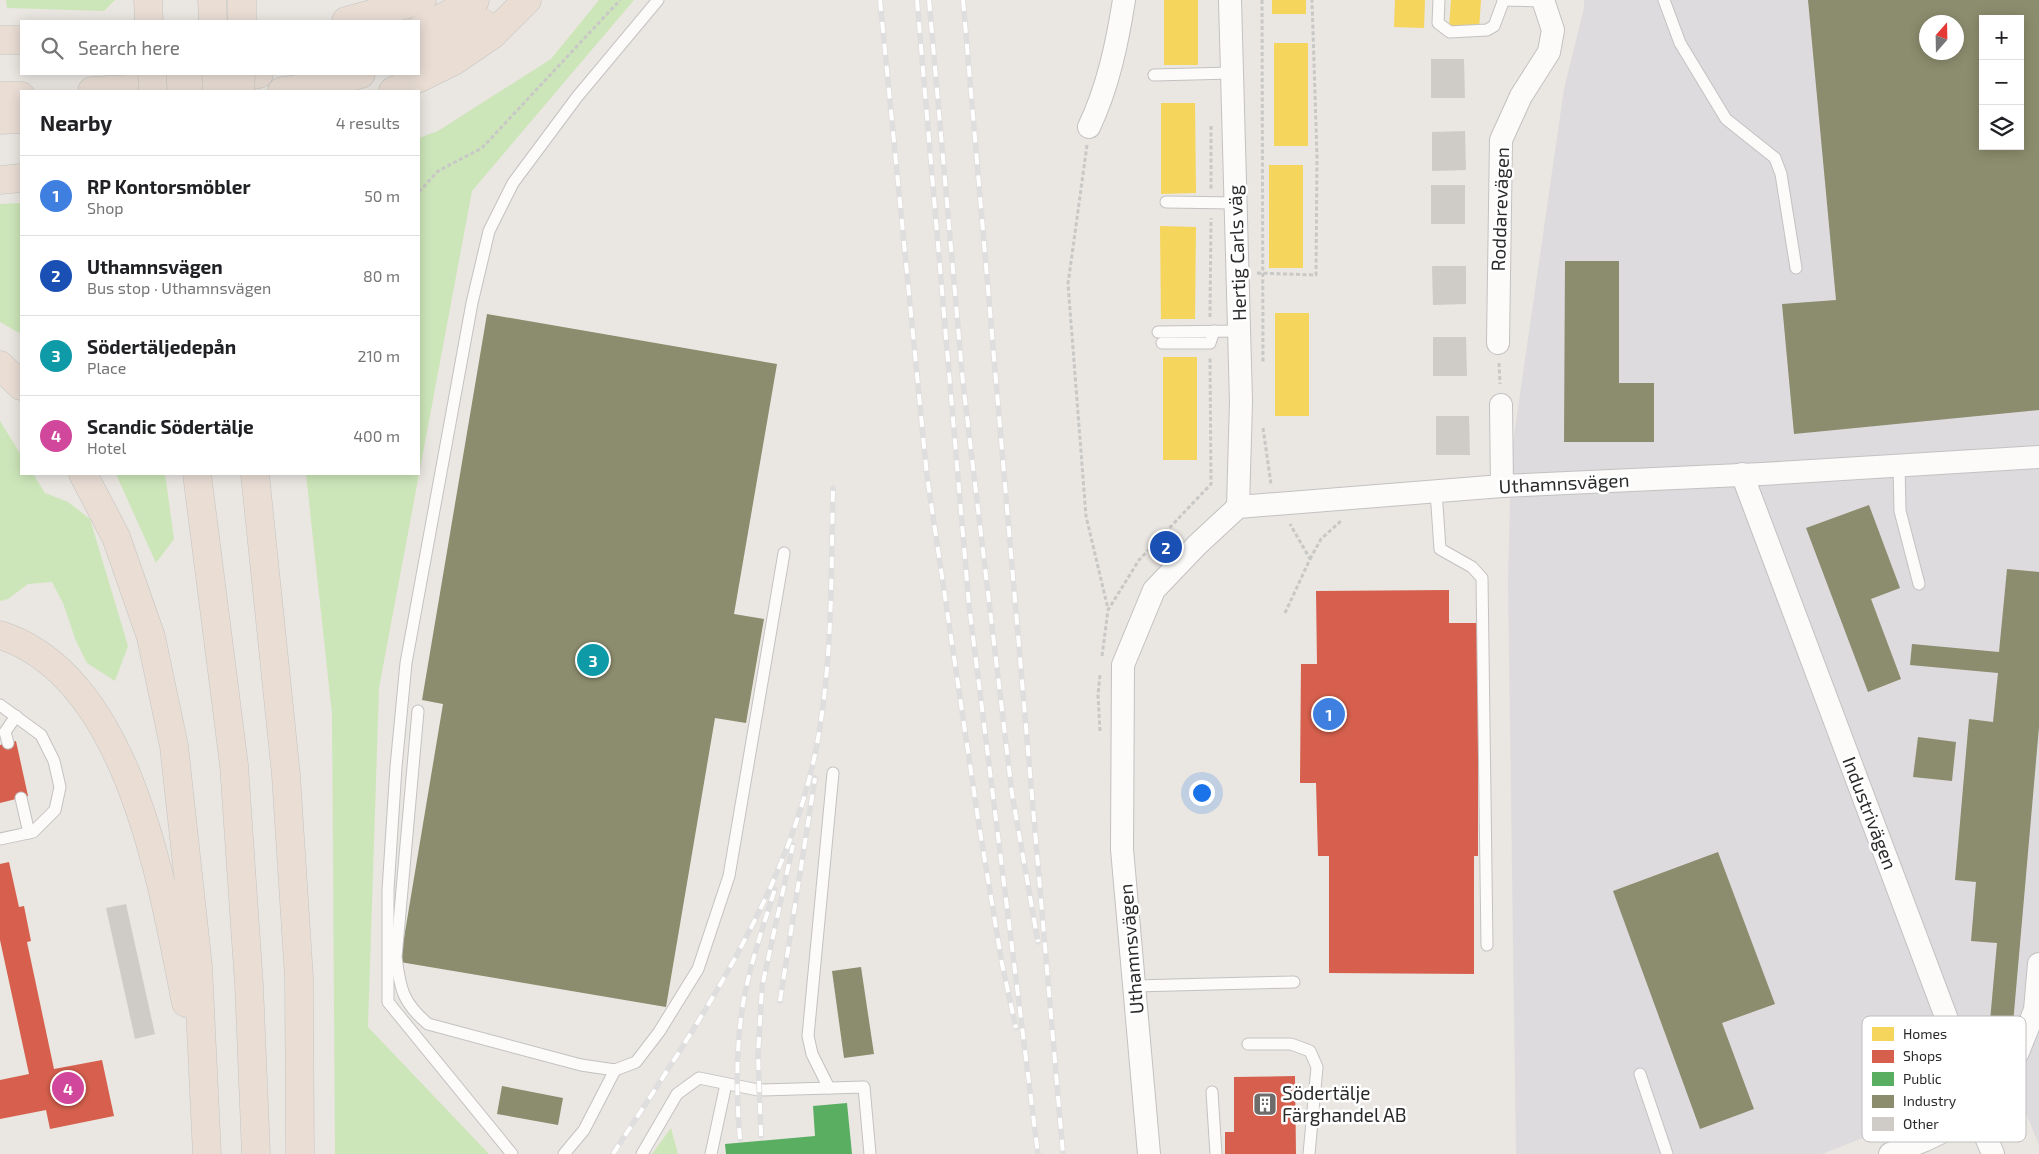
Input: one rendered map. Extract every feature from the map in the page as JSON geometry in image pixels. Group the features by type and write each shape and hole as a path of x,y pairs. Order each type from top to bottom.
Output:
{"highway":[{"path":"148,0 149,20"},
{"path":"212,0 213,20"},
{"path":"242,0 242,20"},
{"path":"350,20 422,0"},
{"path":"420,29 475,0"},
{"path":"420,54 445,43 521,0"},
{"path":"395,90 454,61 485,40 527,0"},
{"path":"0,40 20,40"},
{"path":"152,75 153,90"},
{"path":"216,75 217,90"},
{"path":"240,90 241,75"},
{"path":"110,90 182,86 253,75"},
{"path":"289,90 317,86 357,75"},
{"path":"0,96 20,96"},
{"path":"0,120 20,119"},
{"path":"0,180 20,178"},
{"path":"0,365 20,385"},
{"path":"84,475 116,537 151,637 174,746 198,966 207,1154"},
{"path":"197,475 234,765 249,985 256,1154"},
{"path":"255,475 286,775 299,978 300,1154"},
{"path":"0,635 48,661 89,702 119,754 140,810 171,928 203,1088"}],"street":[{"path":"1089,128 1101,102 1114,53 1124,0"},
{"name":"Hertig Carls väg","path":"1230,0 1242,401 1238,507"},
{"name":"Roddarevägen","path":"1498,342 1501,140 1521,96 1549,52 1553,30 1543,1"},
{"path":"1501,405 1502,486"},
{"name":"Uthamnsvägen","path":"1149,1154 1122,849 1123,665 1154,590 1197,545 1238,507 1502,486 2039,457"},
{"name":"Industrivägen","path":"1742,474 1946,1016"},
{"path":"2026,1032 2035,1010 2039,964"},
{"path":"1890,1154 1920,1142"},
{"name":"Industrivägen","path":"1989,1142 1994,1154"}],"lane":[{"path":"512,1154 388,1002 388,890 396,767 406,664 472,303 489,231 513,183 577,97 658,0"},
{"path":"1438,0 1438,23 1450,32 1487,30 1494,26 1503,1 1543,1"},
{"path":"1664,0 1680,43 1726,119 1775,158 1781,174 1796,268"},
{"path":"1154,75 1232,73"},
{"path":"1166,202 1236,203"},
{"path":"1160,337 1214,331 1239,331"},
{"path":"1899,466 1900,511 1919,584"},
{"path":"1436,491 1440,550 1472,567 1482,578 1487,945"},
{"path":"418,712 396,957 399,984 410,1009 428,1024 581,1065 615,1070 636,1062 659,1032 698,969 716,921 729,876 784,553"},
{"path":"0,705 40,735 54,761 60,787 56,810 32,832 0,840"},
{"path":"8,743 5,732 16,716"},
{"path":"829,1088 812,1054 808,1036 833,773"},
{"path":"20,798 29,833"},
{"path":"1134,986 1294,982"},
{"path":"1248,1044 1291,1044 1310,1051 1317,1067 1309,1154"},
{"path":"564,1154 584,1130 615,1070"},
{"path":"1640,1074 1666,1154"},
{"path":"642,1154 677,1094 699,1078 758,1090 864,1087 870,1154"},
{"path":"711,1154 726,1084"},
{"path":"1212,1092 1216,1154"}],"path":[{"path":"420,191 438,171 482,148 620,0"},
{"path":"1262,0 1263,368"},
{"path":"1238,273 1316,275 1317,157 1312,0"},
{"path":"1089,128 1068,284 1086,516 1108,610"},
{"path":"1498,342 1501,405"},
{"path":"1262,424 1274,504 1290,525 1310,559 1285,613"}],"shaded area":[{"path":"1584,0 2039,0 2039,1145 2026,1113 2026,1016 1862,1016 1862,1138 1822,1154 1516,1154 1508,583 1511,457 1564,89 1584,8"}],"green space":[{"path":"6,0 115,0 104,11 7,8"},
{"path":"599,0 634,0 472,191 420,469 420,138 438,131 551,59"},
{"path":"20,203 20,333 0,322 0,204"},
{"path":"0,421 20,453 20,475 34,475 45,493 68,502 90,519 128,646 115,681 87,663 76,641 63,603 52,582 28,584 8,599 0,601"},
{"path":"116,475 165,475 174,539 156,563"},
{"path":"306,475 419,475 379,688 368,1027 489,1154 335,1154 332,714"},
{"path":"671,1128 678,1154 652,1154"}],"building: Homes":[{"path":"1164,0 1198,0 1198,65 1164,65"},
{"path":"1272,0 1306,0 1306,14 1272,14"},
{"path":"1395,0 1425,0 1424,28 1394,27"},
{"path":"1451,0 1481,0 1479,30 1449,28"},
{"path":"1274,43 1308,43 1308,146 1274,146"},
{"path":"1161,103 1195,103 1196,193 1161,194"},
{"path":"1269,165 1303,165 1303,268 1269,268"},
{"path":"1160,226 1196,227 1195,319 1161,319"},
{"path":"1275,313 1309,313 1309,416 1275,416"},
{"path":"1163,357 1197,357 1197,460 1163,460"}],"building: Shops":[{"path":"1449,590 1449,623 1478,623 1478,856 1474,856 1474,974 1329,973 1329,856 1318,856 1316,783 1300,783 1301,664 1317,664 1316,591"},
{"path":"16,741 28,796 0,803 0,745"},
{"path":"9,862 19,907 24,906 31,941 27,942 54,1069 102,1060 114,1116 50,1129 46,1110 0,1119 0,1080 29,1074 0,940 0,864"},
{"name":"Södertälje Färghandel AB","path":"1295,1076 1296,1154 1225,1154 1225,1132 1234,1132 1234,1077"}],"building: Public":[{"path":"847,1103 852,1154 726,1154 725,1144 815,1136 813,1106"}],"building: Industry":[{"path":"1808,0 2039,0 2039,410 1794,434 1782,304 1836,300"},
{"path":"1565,261 1619,261 1619,383 1654,383 1654,442 1564,442"},
{"path":"487,314 777,364 734,614 764,619 746,723 715,718 666,1007 400,962 443,704 422,700"},
{"path":"1869,505 1900,588 1871,599 1901,679 1868,692 1806,528"},
{"path":"2007,569 2039,572 2039,727 2014,1016 1990,1016 1997,943 1971,941 1976,882 1955,880 1969,719 1993,722 1998,673 1910,665 1912,644 1999,652"},
{"path":"1918,737 1956,742 1952,781 1913,777"},
{"path":"1718,852 1775,1004 1722,1023 1754,1109 1700,1129 1613,891"},
{"path":"861,967 874,1054 844,1058 832,971"},
{"path":"502,1086 563,1098 558,1125 497,1114"}],"building: Other":[{"path":"1431,59 1464,59 1465,98 1431,98"},
{"path":"1465,131 1466,170 1432,171 1432,132"},
{"path":"1431,185 1465,185 1465,224 1431,224"},
{"path":"1432,266 1466,266 1466,304 1433,305"},
{"path":"1433,337 1466,337 1467,376 1433,376"},
{"path":"1436,416 1469,416 1470,455 1436,455"},
{"path":"126,904 155,1034 135,1039 106,908"}],"railway":[{"path":"880,0 927,476 979,825 1002,964 1016,1028"},
{"path":"917,0 969,605 1038,1154"},
{"path":"929,0 963,383 1012,794 1038,942"},
{"path":"963,0 1063,1154"},
{"path":"613,1154 703,1014 731,965 757,916 780,865 799,813 814,759 825,692 830,624 833,488"},
{"path":"780,1001 815,778"},
{"path":"761,1136 758,1055 762,987 793,845"},
{"path":"740,1139 737,1071 743,1004 753,960 775,889"}],"place":[{"name":"Uthamnsvägen","path":"1166,547"},
{"name":"Södertäljedepån","path":"593,660"},
{"name":"RP Kontorsmöbler","path":"1329,714"},
{"name":"Scandic Södertälje","path":"68,1088"},
{"name":"Södertälje Färghandel AB","path":"1265,1104"}]}
